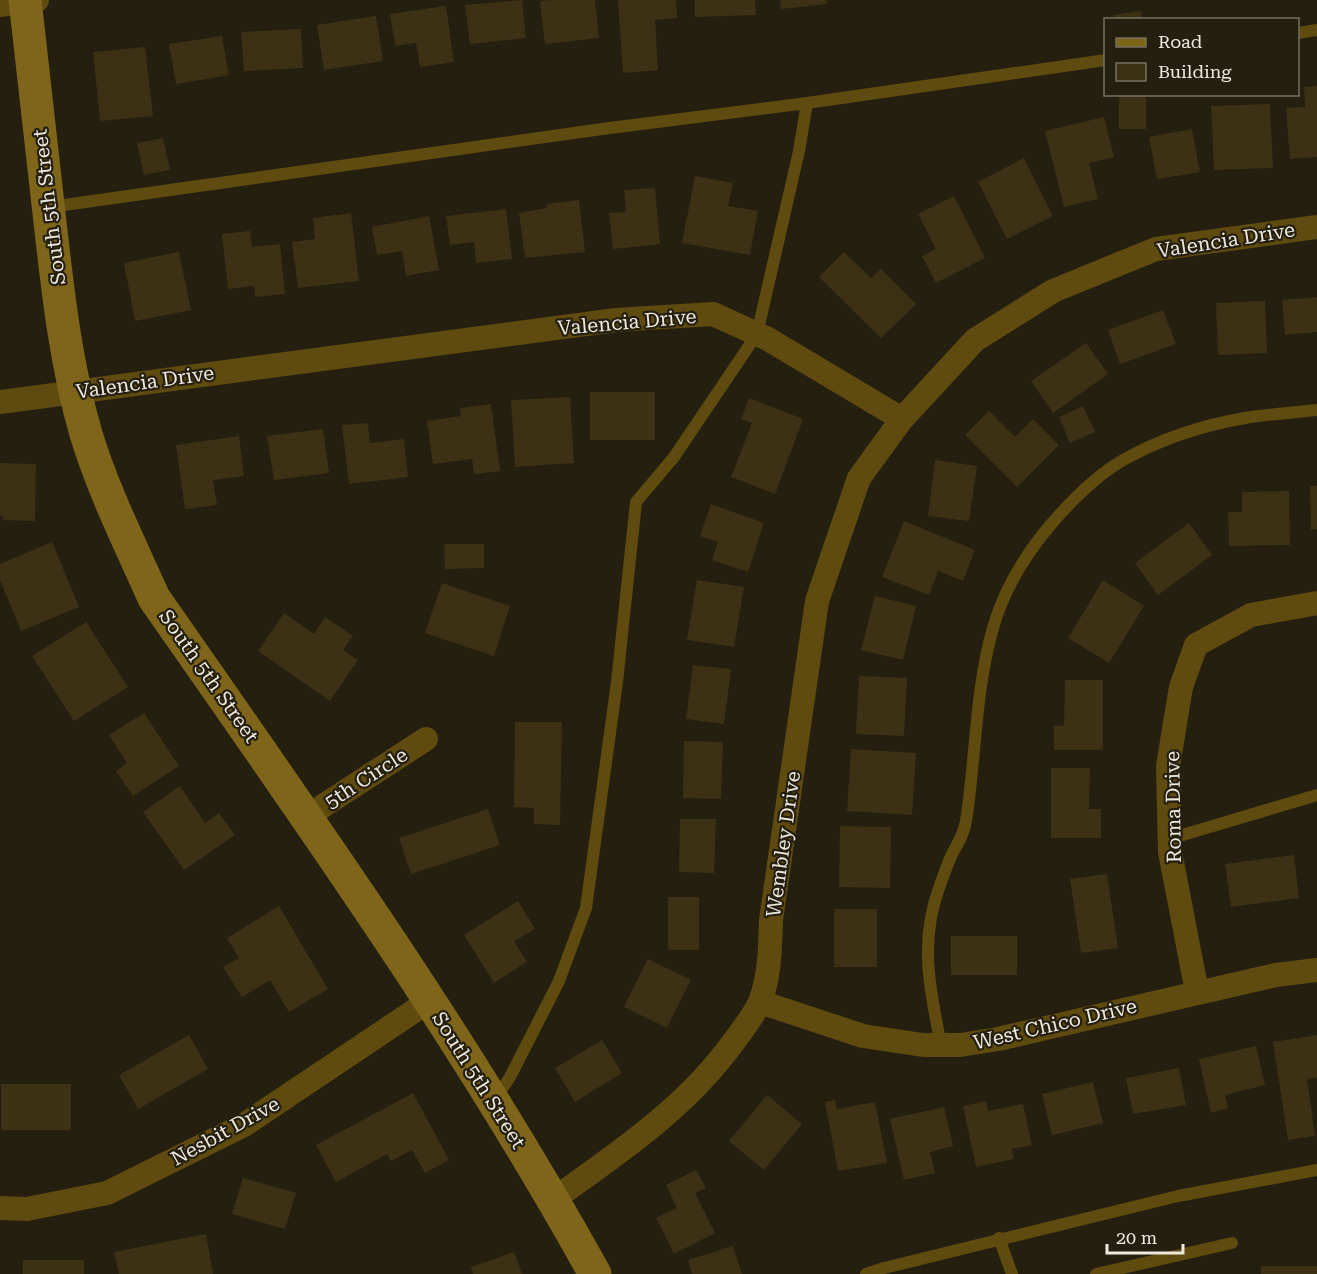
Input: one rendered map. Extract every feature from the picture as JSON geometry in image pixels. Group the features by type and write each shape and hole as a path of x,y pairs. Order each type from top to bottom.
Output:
{"street":[{"name":"South 5th Street","path":"22,2 57,284 75,391 105,487 154,598 306,817 429,1001 554,1199 596,1274"},
{"name":"Valencia Drive","path":"0,402 616,320 712,314 757,334 902,418 975,340 1053,291 1156,249 1317,227"},
{"name":"Wembley Drive","path":"554,1199 634,1142 689,1095 722,1059 760,1002 768,969 771,920 817,601 859,478 902,418"},
{"name":"Roma Drive","path":"1197,992 1169,839 1168,766 1182,687 1196,645 1251,615 1317,603"},
{"name":"5th Circle","path":"306,817 426,739"},
{"name":"West Chico Drive","path":"760,1002 863,1036 923,1045 960,1045 998,1039 1276,975 1317,970"},
{"name":"Nesbit Drive","path":"0,1208 27,1209 107,1193 244,1125 429,1001"}],"lane":[{"path":"1299,33 1317,30"},
{"path":"49,207 1104,60"},
{"path":"493,1102 510,1077 559,981 586,908 617,682 636,502 674,457 757,334 800,151 807,103"},
{"path":"941,1045 928,982 928,938 938,890 964,832 973,779 981,682 993,627 1008,589 1038,540 1060,514 1089,486 1123,460 1158,443 1207,427 1245,418 1317,410"},
{"path":"1169,839 1317,795"},
{"path":"866,1274 999,1238 1178,1196 1317,1170"},
{"path":"999,1238 1012,1274"},
{"path":"1096,1274 1232,1243"}],"building":[{"path":"522,0 526,38 470,44 465,5"},
{"path":"595,0 599,38 545,44 540,1"},
{"path":"618,0 676,0 677,18 655,20 658,70 623,73"},
{"path":"695,0 755,0 756,15 695,17"},
{"path":"780,0 827,0 827,4 781,9"},
{"path":"446,6 454,62 420,67 416,43 395,46 390,14"},
{"path":"1141,11 1142,18 1114,18 1113,15"},
{"path":"376,16 383,61 324,70 317,25"},
{"path":"301,29 303,68 244,71 241,32"},
{"path":"222,36 229,75 176,84 169,44"},
{"path":"145,47 153,116 100,121 93,52"},
{"path":"1317,86 1317,157 1290,159 1286,108 1305,107 1304,87"},
{"path":"1119,96 1146,96 1146,129 1119,129"},
{"path":"1270,104 1273,168 1214,170 1211,106"},
{"path":"1104,117 1114,157 1089,163 1098,199 1064,207 1045,131"},
{"path":"1192,129 1200,172 1157,179 1149,137"},
{"path":"163,138 170,170 144,175 137,143"},
{"path":"1024,158 1053,216 1007,239 978,182"},
{"path":"695,176 733,183 728,206 758,211 750,255 682,243"},
{"path":"655,188 660,244 613,249 609,213 626,212 624,190"},
{"path":"954,196 985,258 936,283 922,256 936,249 918,214"},
{"path":"579,200 585,252 525,258 519,213 547,208 547,204"},
{"path":"506,209 512,259 476,263 474,242 450,245 446,216"},
{"path":"351,213 359,281 298,288 292,242 315,239 313,218"},
{"path":"429,216 439,270 406,276 402,251 377,255 372,227"},
{"path":"250,231 252,247 280,244 285,294 255,297 254,286 228,289 222,234"},
{"path":"179,252 191,310 135,321 124,263"},
{"path":"844,252 871,278 881,269 916,304 881,338 819,277"},
{"path":"1317,297 1317,332 1285,335 1282,300"},
{"path":"1265,301 1267,353 1218,355 1216,303"},
{"path":"1163,310 1176,344 1120,364 1108,330"},
{"path":"1086,343 1108,374 1053,413 1031,381"},
{"path":"590,392 655,392 655,440 590,440"},
{"path":"570,397 574,463 515,467 511,400"},
{"path":"749,398 803,419 775,494 731,477 752,423 741,419"},
{"path":"491,404 500,471 474,474 472,459 433,464 427,421 461,416 460,408"},
{"path":"1083,406 1095,432 1070,443 1059,417"},
{"path":"989,411 1015,437 1033,419 1059,445 1017,487 965,435"},
{"path":"368,423 370,443 404,439 408,477 349,484 342,425"},
{"path":"323,429 329,473 274,480 267,436"},
{"path":"239,436 244,476 213,480 217,505 185,509 176,445"},
{"path":"935,460 977,466 969,521 928,516"},
{"path":"0,463 36,464 35,521 3,520 3,516 0,516"},
{"path":"1310,486 1317,486 1317,529 1311,530"},
{"path":"1289,491 1290,545 1229,546 1228,512 1242,512 1242,492"},
{"path":"711,504 764,523 748,572 712,560 718,542 700,536"},
{"path":"904,521 975,550 963,581 938,571 929,595 882,577"},
{"path":"1189,523 1212,555 1158,595 1135,563"},
{"path":"52,542 79,607 21,631 0,580 0,564"},
{"path":"444,544 484,544 484,568 445,569"},
{"path":"697,580 744,587 734,647 687,640"},
{"path":"1103,580 1144,606 1109,663 1068,638"},
{"path":"442,583 510,606 494,656 425,633"},
{"path":"875,596 916,606 903,660 861,650"},
{"path":"284,613 314,634 325,617 353,636 343,650 358,660 330,701 258,651"},
{"path":"86,622 128,687 74,721 32,656"},
{"path":"693,665 731,669 724,724 686,719"},
{"path":"859,676 907,678 904,736 856,734"},
{"path":"1065,680 1103,680 1103,750 1054,750 1054,725 1064,726"},
{"path":"144,713 179,766 133,796 116,771 127,763 109,735"},
{"path":"515,722 562,722 560,825 534,824 534,808 514,807"},
{"path":"684,741 723,742 721,799 683,798"},
{"path":"851,749 916,753 912,815 847,811"},
{"path":"1051,768 1090,768 1089,809 1101,809 1101,838 1051,838"},
{"path":"180,786 205,823 219,813 235,835 184,870 143,812"},
{"path":"488,809 500,845 411,874 399,838"},
{"path":"680,819 716,819 714,873 679,872"},
{"path":"840,826 891,827 890,888 839,887"},
{"path":"1294,855 1299,898 1231,907 1225,864"},
{"path":"1107,874 1118,948 1081,953 1070,879"},
{"path":"668,897 699,897 699,950 668,950"},
{"path":"518,901 535,929 514,941 527,962 494,983 464,935"},
{"path":"279,906 328,989 289,1012 270,980 242,997 223,967 239,958 227,938"},
{"path":"834,909 877,909 877,967 834,967"},
{"path":"951,936 1017,936 1017,975 951,975"},
{"path":"648,959 691,980 667,1028 624,1007"},
{"path":"189,1035 208,1069 138,1109 119,1075"},
{"path":"1317,1035 1317,1078 1307,1079 1315,1136 1288,1140 1273,1042"},
{"path":"602,1040 622,1073 575,1102 555,1068"},
{"path":"1256,1046 1265,1085 1225,1095 1228,1108 1211,1113 1199,1059"},
{"path":"1179,1068 1186,1105 1133,1114 1126,1078"},
{"path":"1093,1082 1103,1123 1052,1135 1042,1094"},
{"path":"1,1084 71,1084 71,1130 1,1130"},
{"path":"413,1093 449,1160 425,1173 412,1150 391,1161 387,1154 336,1182 316,1145"},
{"path":"767,1095 802,1124 764,1170 729,1141"},
{"path":"835,1100 837,1109 875,1102 887,1163 838,1171 825,1102"},
{"path":"986,1101 988,1111 1023,1104 1032,1145 1012,1149 1014,1159 976,1167 963,1106"},
{"path":"944,1107 953,1146 930,1152 935,1173 904,1180 890,1119"},
{"path":"696,1170 706,1188 695,1193 715,1233 674,1254 656,1218 677,1208 666,1185"},
{"path":"243,1178 296,1193 285,1229 232,1214"},
{"path":"206,1234 213,1274 119,1274 114,1252"},
{"path":"733,1246 742,1274 692,1274 688,1260"},
{"path":"514,1252 522,1274 473,1274 471,1267"},
{"path":"23,1260 84,1260 84,1274 23,1274"},
{"path":"1261,1266 1317,1266 1317,1274 1261,1274"}]}
